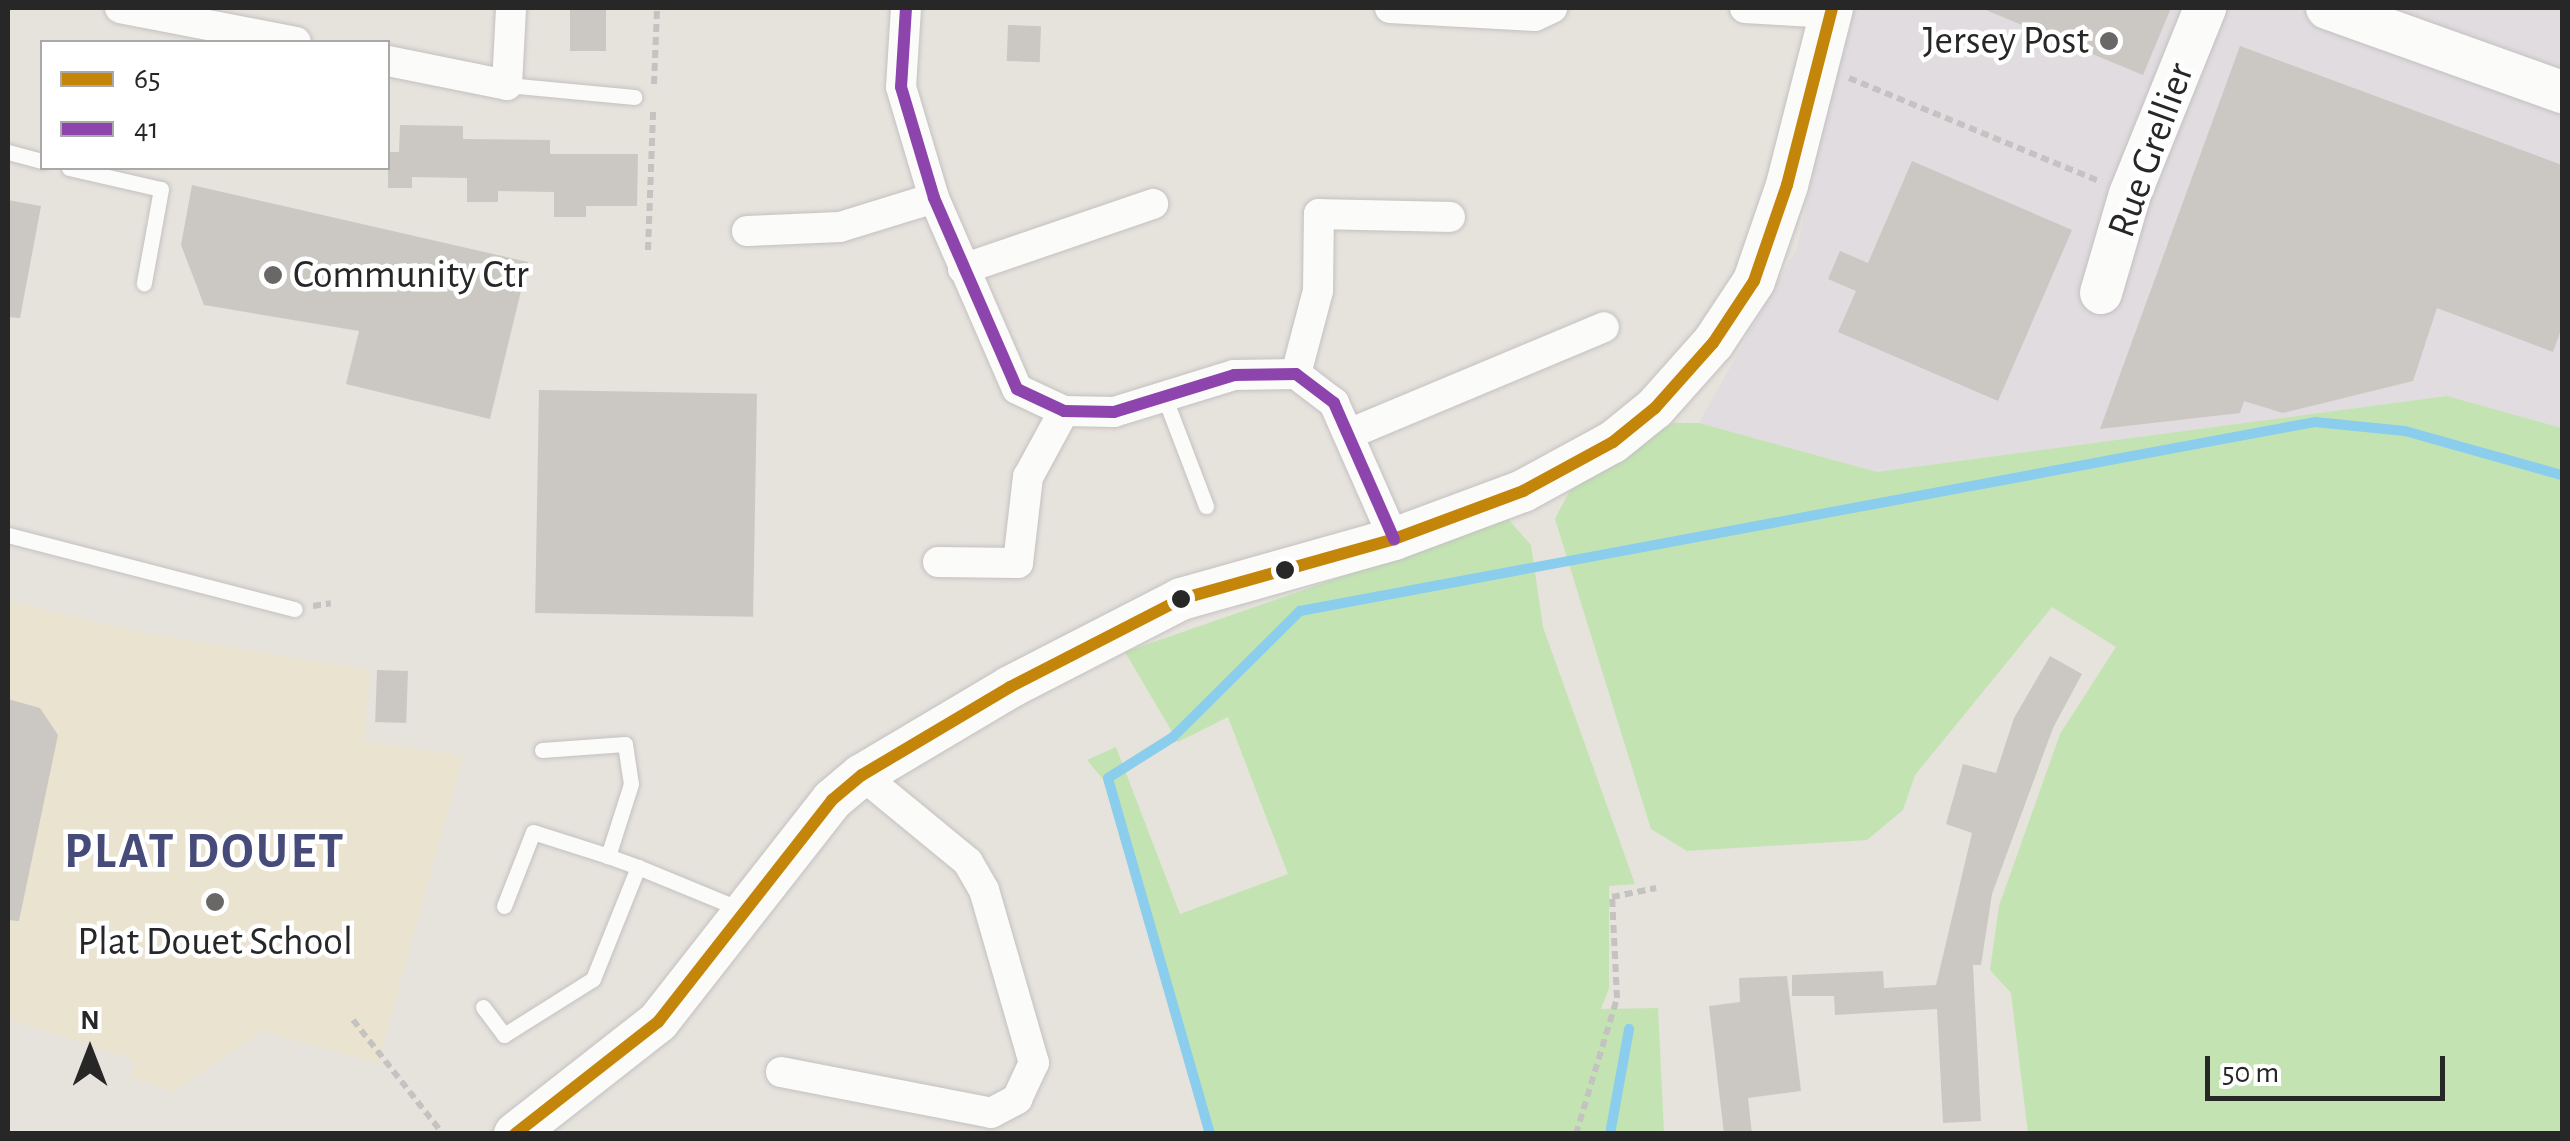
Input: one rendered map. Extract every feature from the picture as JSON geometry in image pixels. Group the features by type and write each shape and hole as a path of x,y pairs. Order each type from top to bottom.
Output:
{"main road":[{"name":"Rue Grellier","path":"2101,293 2130,194 2205,8"},
{"path":"2327,8 2562,92"},
{"path":"528,1130 658,1022 748,913 832,800 862,774 1010,687 1182,599 1394,539 1524,491 1613,442 1686,376 1754,282 1820,66 1832,10"}],"street":[{"path":"120,8 286,40"},
{"path":"390,61 508,85 510,8"},
{"path":"906,8 902,87 934,198 1017,389 1064,411 1114,412 1234,375 1296,374 1334,403 1394,539"},
{"path":"1390,8 1535,16 1552,8"},
{"path":"1745,8 1832,10"},
{"path":"747,231 840,227 934,198"},
{"path":"963,269 1153,204"},
{"path":"1296,374 1318,290 1319,214 1450,216"},
{"path":"1350,432 1604,327"},
{"path":"938,562 1018,563 1028,477 1064,411"},
{"path":"781,1072 992,1113 1016,1100 1034,1063 984,890 968,862 862,774"}],"lane":[{"path":"508,85 634,98"},
{"path":"8,152 40,160"},
{"path":"80,170 160,189 144,283"},
{"path":"1164,396 1206,506"},
{"path":"8,535 296,609"},
{"path":"542,750 625,744 631,784 608,856"},
{"path":"504,906 532,832 638,866 748,913"},
{"path":"483,1008 504,1035 592,979 638,866"}],"path":[{"path":"648,250 657,8"},
{"path":"1820,66 2130,194"},
{"path":"1576,1134 1616,998 1612,897 1656,888"},
{"path":"353,1020 443,1134"}],"shaded area":[{"path":"1848,8 2562,8 2562,428 2447,396 1877,472 1699,423 1797,248"},
{"name":"Plat Douet School","path":"8,601 134,631 370,670 364,741 463,756 378,1063 262,1031 173,1092 131,1077 135,1060 8,1019"}],"green space":[{"path":"2447,396 2562,428 2562,1133 2028,1133 2011,993 1990,970 1999,906 2060,734 2116,647 2052,607 1915,775 1903,810 1867,840 1687,851 1651,829 1555,519 1570,490 1673,423 1699,423 1877,472"},
{"path":"1508,519 1531,545 1543,627 1635,884 1609,886 1609,988 1601,1009 1658,1008 1664,1133 1206,1133 1103,779 1087,760 1116,747 1180,914 1288,874 1228,717 1178,742 1125,652"}],"building":[{"path":"570,8 606,8 606,51 570,51"},
{"name":"Jersey Post","path":"1981,8 2171,8 2143,75"},
{"path":"1008,25 1041,26 1040,62 1007,61"},
{"path":"2240,46 2562,165 2562,327 2553,352 2437,308 2413,381 2283,413 2244,401 2240,413 2100,429"},
{"path":"400,125 463,126 463,139 550,140 550,154 638,154 637,206 586,206 586,217 554,217 554,192 498,191 498,202 467,202 467,178 412,177 412,188 388,188 390,152 399,152"},
{"path":"1912,161 2072,230 1998,401 1838,332 1856,291 1828,279 1840,251 1868,263"},
{"path":"192,185 528,262 490,419 346,384 359,331 204,305 181,245"},
{"path":"8,200 41,206 20,318 8,317"},
{"path":"539,390 757,394 753,617 535,613"},
{"path":"2050,656 2082,674 2053,728 1992,894 1981,965 1973,965 1981,1121 1943,1123 1937,1009 1835,1015 1834,996 1792,996 1792,975 1883,971 1884,988 1936,985 1972,833 1946,824 1963,764 1996,773 2014,718"},
{"path":"377,670 408,671 406,723 375,722"},
{"path":"8,699 40,708 58,735 19,921 8,920"},
{"path":"1787,976 1801,1091 1748,1098 1752,1134 1724,1134 1709,1006 1740,1002 1739,978"}],"waterway":[{"path":"1210,1134 1108,778 1173,737 1300,611 2315,422 2405,431 2562,475"},
{"path":"1610,1134 1629,1029"}],"transit line":[{"name":"41","path":"906,8 901,87 934,198 1017,389 1064,411 1114,412 1234,375 1296,374 1334,403 1394,539"},
{"name":"65","path":"515,1134 658,1022 832,800 862,775 1010,687 1181,599 1394,539 1523,491 1613,442 1655,408 1713,343 1754,281 1787,185 1832,8"}],"place":[{"name":"Jersey Post","path":"2109,41"},
{"name":"Community Ctr","path":"273,275"},
{"name":"Plat Douet School","path":"215,902"}],"district":[{"name":"PLAT DOUET","path":"205,853"}]}
